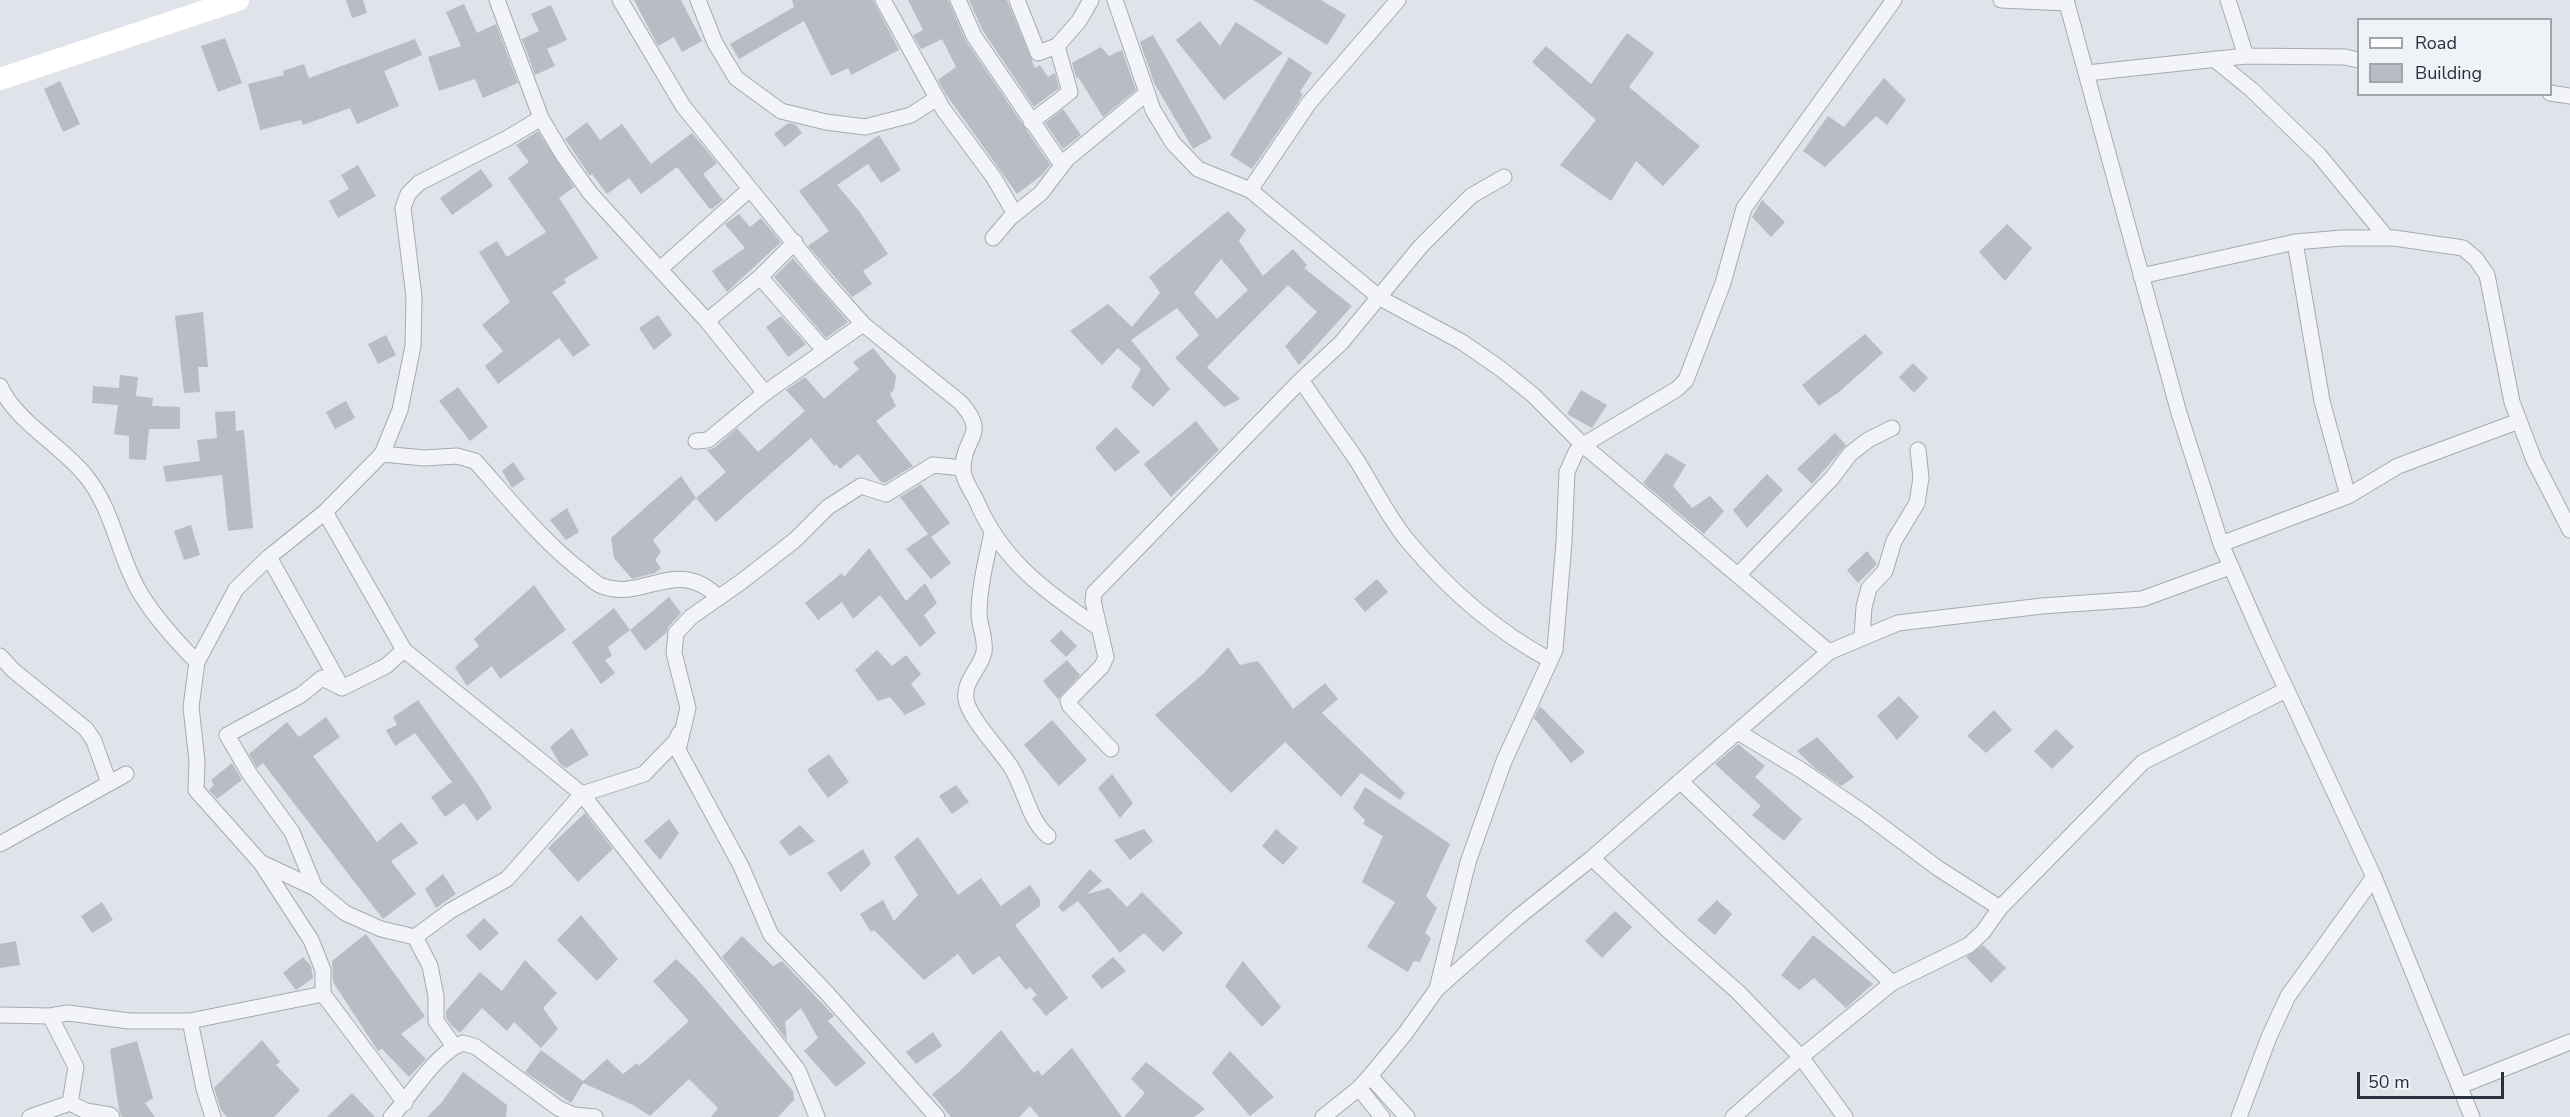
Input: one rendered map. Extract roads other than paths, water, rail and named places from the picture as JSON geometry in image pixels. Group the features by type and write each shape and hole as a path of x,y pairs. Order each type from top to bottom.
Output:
{"street":[{"path":"0,79 238,0"},
{"path":"497,0 541,117 563,155 590,193 707,321 765,393"},
{"path":"620,0 683,106 823,279 863,324 960,402 972,415 975,429 963,468 967,485 992,533 1040,587 1099,628"},
{"path":"698,0 715,43 736,78 781,111 826,122 865,127 911,115 937,98"},
{"path":"883,0 937,98 1015,214"},
{"path":"958,0 974,36 1062,165"},
{"path":"1017,0 1038,53 1057,46 1079,21 1091,0"},
{"path":"1115,0 1153,110 1173,143 1198,169 1250,190 1380,297 1462,342 1501,369 1533,395 1583,445 1829,652"},
{"path":"1250,190 1309,103 1398,0"},
{"path":"1437,988 1476,840 1504,761 1555,650 1567,472 1576,452 1583,445 1677,389 1686,380 1723,283 1744,208 1894,0"},
{"path":"2001,0 2067,2 2178,413 2221,544 2286,690 2374,877 2472,1117"},
{"path":"2228,0 2246,56"},
{"path":"1031,122 1070,92 1057,46"},
{"path":"2087,73 2246,56 2344,57 2357,60"},
{"path":"2214,59 2252,90 2319,155 2387,238"},
{"path":"993,238 1015,214 1041,193 1062,165 1147,93"},
{"path":"2552,93 2570,96"},
{"path":"405,1103 323,994 323,970 311,940 261,863 196,790 197,761 191,707 197,662 236,589 269,557 325,512 382,454 400,410 413,346 414,297 403,208 408,194 419,183 506,139 541,117"},
{"path":"1111,749 1070,706 1068,701 1102,666 1106,657 1093,601 1094,593 1301,380 1341,343 1421,246 1471,196 1504,177"},
{"path":"660,269 750,189"},
{"path":"2141,276 2295,242 2342,238 2387,238 2463,248 2476,259 2487,275 2512,402 2534,460 2570,530"},
{"path":"707,321 760,277 795,242"},
{"path":"2295,242 2322,401 2348,495"},
{"path":"760,277 825,351"},
{"path":"696,441 708,440 765,393 863,324"},
{"path":"1301,380 1357,461 1380,502 1407,540 1483,615 1522,645 1550,660"},
{"path":"0,386 5,398 34,428 66,453 88,477 103,506 138,590 165,629 197,662"},
{"path":"2221,544 2348,495 2398,466 2519,421"},
{"path":"1739,574 1832,478 1850,454 1868,440 1892,428"},
{"path":"1862,637 1864,607 1869,588 1885,571 1894,541 1917,503 1922,478 1918,450"},
{"path":"382,454 424,458 457,456 474,461 563,557 600,586 619,590 680,578 709,588 718,598"},
{"path":"937,1117 825,991 771,935 741,866 678,750 688,708 674,653 676,633 691,617 795,540 828,507 861,486 886,494 933,465 963,468"},
{"path":"325,512 404,650 582,794 798,1070 817,1117"},
{"path":"992,533 984,567 979,617 984,652 966,690 966,700 981,727 1020,781 1039,829 1048,836"},
{"path":"269,557 342,688"},
{"path":"1323,1117 1359,1088 1370,1076 1404,1035 1437,988 1517,918 1592,858 1829,652 1899,623 2024,608 2142,599 2230,567"},
{"path":"342,688 386,666 404,650"},
{"path":"0,656 14,671 86,729 94,741 109,783"},
{"path":"315,888 292,832 249,773 227,735 301,695 322,678 342,688"},
{"path":"1733,1117 1801,1057 1892,983 1969,945 1983,932 2000,908 2143,762 2286,690"},
{"path":"416,937 450,911 507,879 582,794 644,774 676,741 688,708"},
{"path":"1738,732 1801,770 1939,869 2000,908"},
{"path":"0,844 126,774"},
{"path":"1680,781 1892,983"},
{"path":"1592,858 1738,992 1801,1057 1845,1117"},
{"path":"261,863 315,888 345,913 381,929 416,937"},
{"path":"2239,1117 2269,1037 2288,996 2374,877"},
{"path":"416,937 430,966 436,996 436,1021 454,1046"},
{"path":"0,1015 68,1014 129,1021 190,1021 323,994"},
{"path":"50,1016 76,1067 70,1103"},
{"path":"190,1021 204,1089 213,1117"},
{"path":"2460,1086 2570,1042"},
{"path":"391,1117 438,1061 454,1046 463,1043 476,1047 558,1108 574,1114 595,1117"},
{"path":"1370,1076 1407,1117"},
{"path":"1359,1088 1382,1117"},
{"path":"30,1117 70,1103 86,1111 112,1117"}]}
